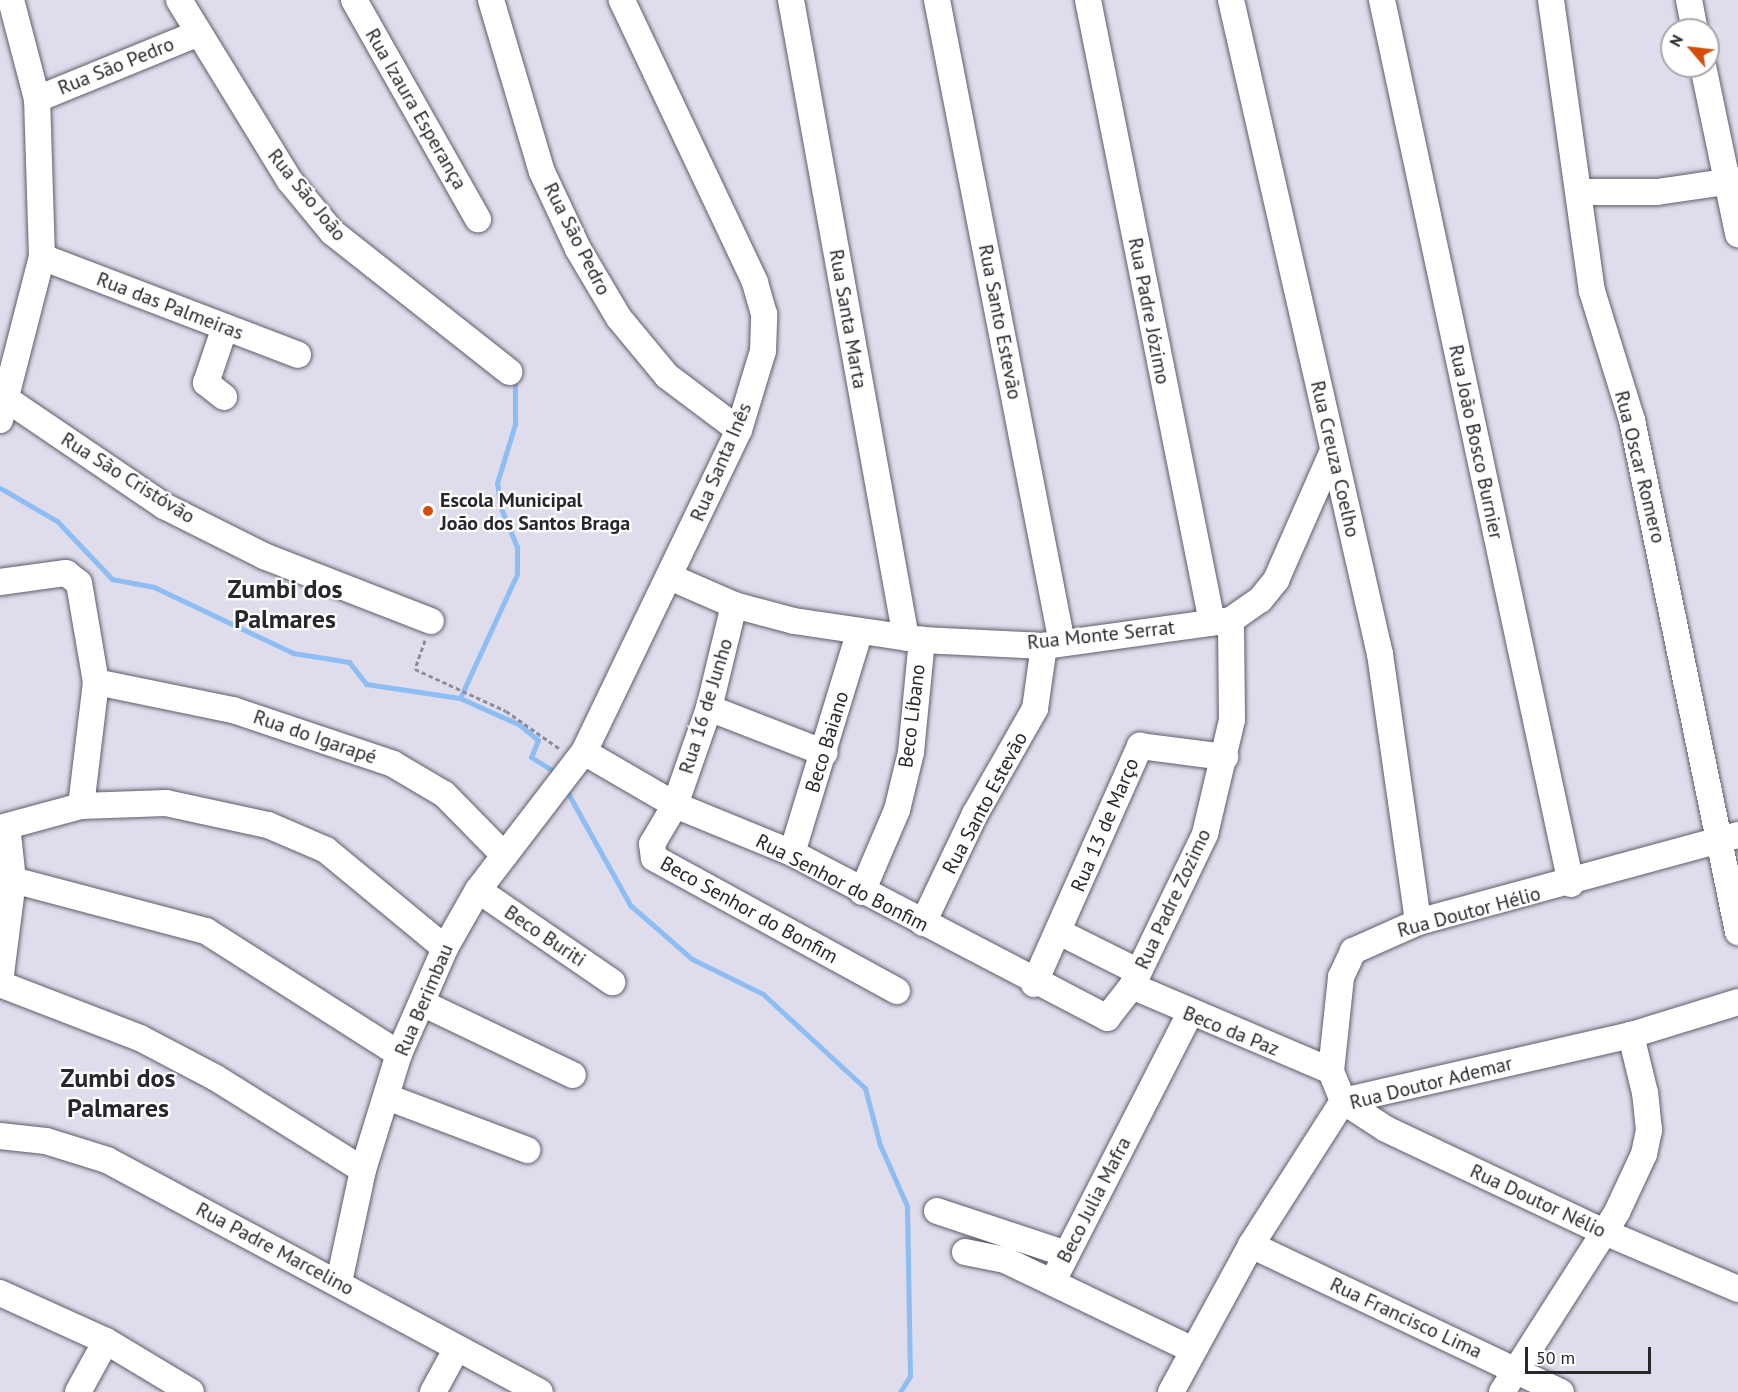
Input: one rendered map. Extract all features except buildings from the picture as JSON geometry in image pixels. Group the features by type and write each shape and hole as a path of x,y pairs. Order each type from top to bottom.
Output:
{"street":[{"path":"4,410 7,366 42,257 37,99 11,0"},
{"name":"Rua São João","path":"179,0 196,34 290,181 332,232 509,372"},
{"name":"Rua Izaura Esperança","path":"354,0 478,219"},
{"name":"Rua São Pedro","path":"491,0 542,172 578,249 619,318 667,376 739,430"},
{"name":"Rua Santa Inês","path":"579,757 670,577 739,430 763,351 764,314 755,282 622,0"},
{"name":"Rua Santa Marta","path":"791,0 914,639"},
{"name":"Rua Santo Estevão","path":"923,923 975,814 1035,710 1053,644 937,0"},
{"name":"Rua Padre Józimo","path":"1088,0 1221,621"},
{"name":"Rua Creuza Coelho","path":"1231,0 1380,654 1418,922"},
{"name":"Rua João Bosco Burnier","path":"1382,0 1572,884"},
{"name":"Rua Oscar Romero","path":"1551,0 1580,192 1592,291 1632,420 1727,839 1738,932"},
{"path":"1689,0 1693,18"},
{"name":"Rua São Pedro","path":"37,99 196,34"},
{"path":"1706,78 1733,182 1738,234"},
{"path":"1580,192 1657,192 1733,182"},
{"name":"Rua das Palmeiras","path":"42,257 298,355"},
{"path":"224,397 206,383 225,327"},
{"name":"Rua São Cristóvão","path":"4,410 164,506 264,556 431,621"},
{"name":"Rua Monte Serrat","path":"670,577 734,605 860,631 914,639 1053,644 1221,621 1260,600 1276,580 1333,451"},
{"path":"0,582 66,573 79,583 96,682 81,806"},
{"name":"Rua 16 de Junho","path":"675,805 709,708 734,605"},
{"name":"Rua Padre Zozimo","path":"1099,1018 1110,1016 1136,979 1204,834 1225,757 1235,688 1221,621"},
{"name":"Beco Baiano","path":"792,853 825,753 860,631"},
{"name":"Beco Líbano","path":"862,892 897,810 911,753 914,639"},
{"name":"Rua do Igarapé","path":"96,682 233,710 393,764 444,794 504,855"},
{"path":"709,708 825,753"},
{"name":"Rua 13 de Março","path":"1034,984 1140,746 1225,757"},
{"name":"Rua Senhor do Bonfim","path":"579,757 675,805 792,853 1099,1018"},
{"name":"Rua Berimbau","path":"339,1282 363,1170 399,1054 445,948 478,890 579,757"},
{"path":"363,1170 216,1077 140,1038 0,983 13,880 3,827 81,806 166,803 268,825 326,850 445,948"},
{"name":"Beco Senhor do Bonfim","path":"675,805 652,844 657,864 897,991"},
{"name":"Rua Doutor Hélio","path":"1343,1101 1331,1071 1345,962 1362,944 1418,922 1572,884 1727,839"},
{"path":"13,880 206,931 399,1054"},
{"name":"Beco Buriti","path":"478,890 612,982"},
{"name":"Beco da Paz","path":"1059,932 1136,979 1189,1015 1331,1071"},
{"name":"Rua Doutor Ademar","path":"1182,1389 1191,1349 1251,1245 1343,1101 1631,1035 1738,1002"},
{"path":"422,1003 573,1075"},
{"name":"Beco Julia Mafra","path":"1189,1015 1053,1281 1191,1349"},
{"path":"1502,1392 1633,1182 1649,1130 1631,1035"},
{"path":"387,1097 527,1150"},
{"name":"Rua Doutor Nélio","path":"1343,1101 1386,1129 1602,1231 1738,1289"},
{"name":"Rua Padre Marcelino","path":"0,1136 46,1141 107,1160 339,1282 540,1392"},
{"path":"937,1211 1066,1254"},
{"name":"Rua Francisco Lima","path":"1251,1245 1561,1392"},
{"path":"964,1252 1005,1260 1053,1281"},
{"path":"0,1293 106,1341 191,1392"},
{"path":"78,1392 106,1341"},
{"path":"433,1392 457,1348"}],"path":[{"path":"431,621 415,669 506,711 579,757"}],"waterway":[{"path":"460,698 517,574 517,547 500,506 497,483 515,424 515,385"},
{"path":"0,488 57,521 112,579 154,587 293,653 349,662 366,684 460,698 520,725 538,740 531,757 558,774"},
{"path":"565,788 630,905 692,959 763,994 865,1088 880,1145 907,1206 910,1376 900,1392"}],"place":[{"name":"Escola Municipal João dos Santos Braga","path":"428,511"}],"district":[{"name":"Zumbi dos Palmares","path":"285,604"},
{"name":"Zumbi dos Palmares","path":"118,1093"}]}
